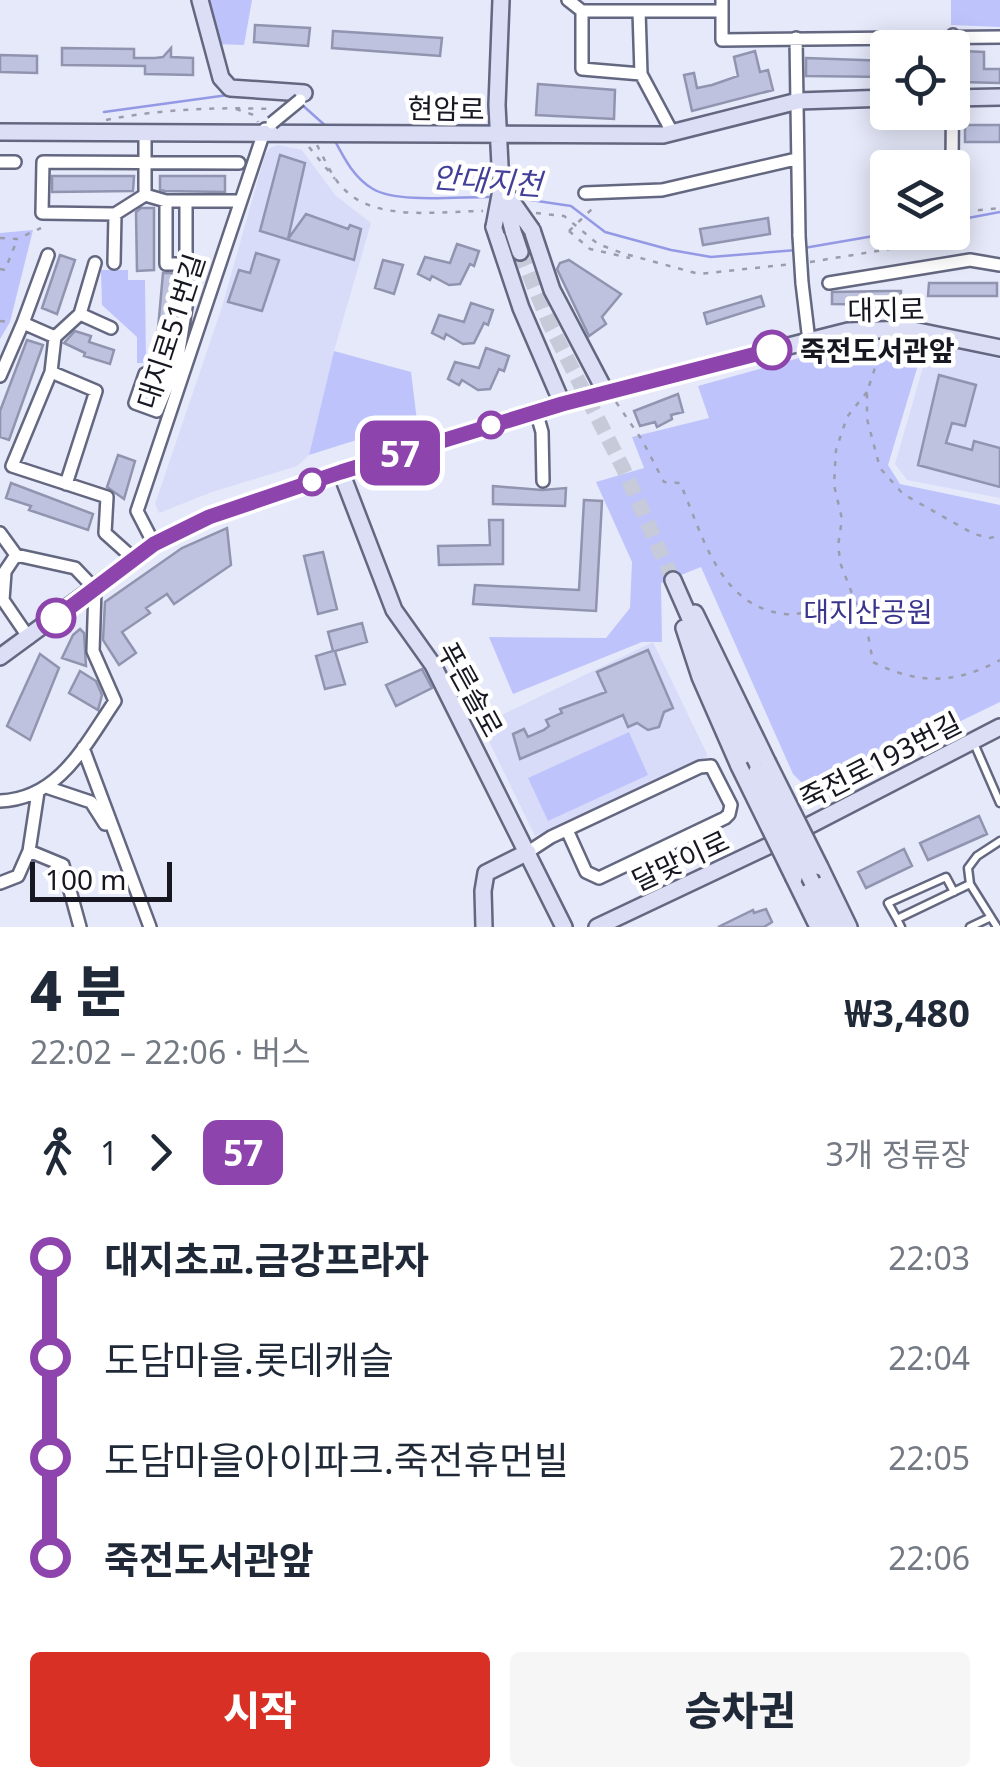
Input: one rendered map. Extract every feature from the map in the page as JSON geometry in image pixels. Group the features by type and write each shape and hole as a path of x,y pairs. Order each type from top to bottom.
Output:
{"street":[{"path":"200,0 221,78 230,88 302,97"},
{"path":"501,0 497,104 501,186 494,227 521,308 562,404"},
{"path":"568,0 582,11 722,5 722,40 870,37"},
{"path":"582,11 582,69 641,74"},
{"path":"640,11 641,74 672,132"},
{"path":"970,36 1000,36"},
{"path":"796,38 799,236 808,341"},
{"path":"267,128 302,97"},
{"path":"970,98 1000,97"},
{"name":"현암로","path":"0,132 267,128 307,133 663,135 798,101 870,99"},
{"name":"대지로51번길","path":"154,544 137,511 267,128"},
{"path":"145,132 145,195"},
{"path":"585,193 662,190 796,159"},
{"path":"0,162 15,162"},
{"path":"145,195 115,214 42,212 43,162 238,163"},
{"path":"501,186 532,230 552,290 608,391"},
{"path":"501,186 520,252"},
{"path":"145,195 166,202 240,201"},
{"path":"167,381 177,363 187,301 186,201"},
{"path":"166,202 166,264 186,264"},
{"path":"114,264 115,214"},
{"path":"0,376 48,255"},
{"path":"829,283 970,260 1000,265"},
{"path":"95,263 80,314 55,337 51,372 6,466 107,497 106,534 134,559"},
{"path":"80,314 111,328"},
{"path":"23,323 55,337"},
{"name":"대지로","path":"0,657 154,544 209,517 536,411 848,331 888,328 937,333 1000,348"},
{"path":"51,372 96,391 66,484"},
{"path":"536,411 542,432 543,482"},
{"name":"푸른솔로","path":"341,472 394,610 432,665 564,927"},
{"path":"0,533 16,556 75,568 95,589 92,651 115,701 83,748 43,790 16,801 0,801"},
{"path":"16,556 3,576 2,600 29,638"},
{"path":"818,927 739,766 688,646 673,580 834,927"},
{"name":"죽전로193번길","path":"784,839 1000,727"},
{"path":"83,748 150,927"},
{"path":"484,927 486,873 566,830 706,766 710,766 730,805 730,814 725,818 599,878 586,872 566,830"},
{"path":"762,766 820,867 849,927"},
{"path":"43,790 91,802 118,845"},
{"path":"0,883 18,876 29,851 43,790"},
{"name":"달맞이로","path":"597,927 784,839"},
{"path":"29,851 63,865 80,927"}],"lane":[{"path":"972,740 1000,803"},
{"path":"997,927 970,884 968,868 976,856 1000,841"},
{"path":"954,892 946,876 888,903 899,923 970,884"},
{"path":"970,927 990,918"}],"path":[{"path":"235,109 254,115 267,128"},
{"path":"307,133 325,170 336,180"},
{"path":"594,207 569,231 590,250 639,258"},
{"path":"970,210 1000,208"},
{"path":"0,238 18,238 42,228"},
{"path":"0,269 6,270 18,238"},
{"path":"888,328 867,392 867,419 880,468 903,494 974,534 1000,536"},
{"path":"608,391 664,482 680,483 695,513 699,536 720,573 737,590 769,611 788,615 827,612 863,622"},
{"path":"867,392 847,417 836,450 834,485 842,519 838,546 841,566 863,622 872,662 917,678 960,678 1000,660"}],"shaded area":[{"path":"278,145 302,150 335,195 371,223 309,455 297,466 159,513 155,504 221,310 265,155"},
{"path":"930,343 1000,359 1000,498 907,480 895,464"},
{"path":"653,642 708,756 535,836 481,725"}],"green space":[{"path":"204,0 252,0 244,45 213,44"},
{"path":"951,0 1000,0 1000,27 951,25"},
{"path":"33,230 10,322 0,339 0,233"},
{"path":"101,270 128,270 128,280 145,280 146,363 137,363 137,337 102,305"},
{"name":"대지산공원","path":"863,346 921,355 888,465 900,484 1000,505 1000,702 827,786 807,788 793,774 701,567 661,583 662,642 642,642 513,694 489,637 606,638 630,608 632,562 596,482 644,468 632,437 709,418 698,386 810,355"},
{"path":"334,351 411,372 417,421 309,455"},
{"path":"629,732 648,775 548,821 528,778"}],"building":[{"path":"255,25 310,28 308,46 254,42"},
{"path":"333,31 442,38 440,56 332,48"},
{"path":"62,48 134,49 134,58 155,58 163,57 171,48 171,57 193,58 193,75 145,74 145,66 62,65"},
{"path":"755,51 760,72 768,70 773,90 692,111 684,75 694,73 697,88 712,85 738,76 734,57"},
{"path":"970,51 984,52 984,69 1000,69 1000,83 970,82"},
{"path":"0,55 37,56 37,73 0,72"},
{"path":"806,58 870,60 870,77 806,76"},
{"path":"538,84 615,90 614,119 536,115"},
{"path":"970,125 1000,125 1000,142 965,142 965,130 970,130"},
{"path":"280,155 305,163 288,239 306,214 348,229 350,225 361,229 354,260 260,231"},
{"path":"52,176 134,176 133,191 52,192"},
{"path":"160,176 225,176 225,192 160,190"},
{"path":"154,208 154,270 137,271 136,212"},
{"path":"768,218 770,234 703,245 700,229"},
{"path":"457,244 479,251 474,266 470,264 460,284 449,285 418,274 425,257 450,263"},
{"path":"256,253 279,260 262,311 228,302 239,270 250,273"},
{"path":"60,255 75,260 57,314 42,308"},
{"path":"383,260 403,265 394,294 375,288"},
{"path":"569,260 621,294 602,317 606,324 589,336 557,269"},
{"path":"163,273 176,273 176,303 172,303 168,361 155,362"},
{"path":"929,283 997,283 997,296 928,296"},
{"path":"901,291 900,305 832,304 832,292"},
{"path":"761,296 764,306 707,324 704,313"},
{"path":"471,303 493,310 488,325 484,323 474,343 463,344 446,334 444,339 432,333 439,315 464,322"},
{"path":"75,331 91,336 89,342 114,350 110,364 84,356 85,353 64,343"},
{"path":"27,340 43,345 9,440 0,437 0,411"},
{"path":"486,348 509,356 504,371 499,369 490,389 478,390 462,380 459,385 448,379 455,362 479,368"},
{"path":"939,375 976,385 965,426 952,423 946,443 972,450 974,441 1000,448 1000,487 918,465"},
{"path":"678,394 683,412 671,415 672,419 657,427 655,422 640,426 634,411"},
{"path":"118,455 135,461 124,499 107,487"},
{"path":"11,483 93,514 88,530 6,498"},
{"path":"493,486 566,488 565,506 493,504"},
{"path":"584,500 602,501 596,611 473,604 475,585 579,590"},
{"path":"489,520 503,520 503,564 439,565 438,546 490,545"},
{"path":"227,528 231,565 174,604 167,594 146,608 150,613 122,632 136,653 119,665 103,640 105,602 182,548"},
{"path":"323,552 337,609 318,614 304,556"},
{"path":"362,623 367,642 335,651 345,684 325,689 316,656 333,651 328,632"},
{"path":"80,629 84,633 86,666 62,658"},
{"path":"648,650 673,708 664,712 659,727 648,730 637,723 628,727 623,715 520,759 513,734 524,729 528,737 544,730 549,726 546,720 562,713 560,709 606,692 597,672"},
{"path":"40,654 59,668 30,740 7,726"},
{"path":"422,669 432,688 396,706 386,685"},
{"path":"80,671 96,681 102,695 98,710 69,693"},
{"path":"979,816 987,834 928,860 920,843"},
{"path":"904,849 912,866 866,888 858,872"},
{"path":"766,909 772,922 764,927 718,927 753,910 754,913"}],"waterway":[{"name":"안대지천","path":"104,112 228,95"},
{"name":"안대지천","path":"276,98 292,101"},
{"name":"안대지천","path":"300,103 328,128"},
{"name":"안대지천","path":"334,139 360,179 384,194 414,198 494,197"},
{"name":"안대지천","path":"517,198 571,206 605,232 671,250 711,257 797,250"},
{"name":"안대지천","path":"970,218 1000,212"},
{"name":"안대지천","path":"804,248 870,237"}],"tunnel":[{"path":"520,252 549,323 623,468 673,580"}],"bus line":[{"name":"57","path":"56,618 154,544 209,517 605,391 772,350"}],"place":[{"name":"죽전도서관앞","path":"772,350"}]}
